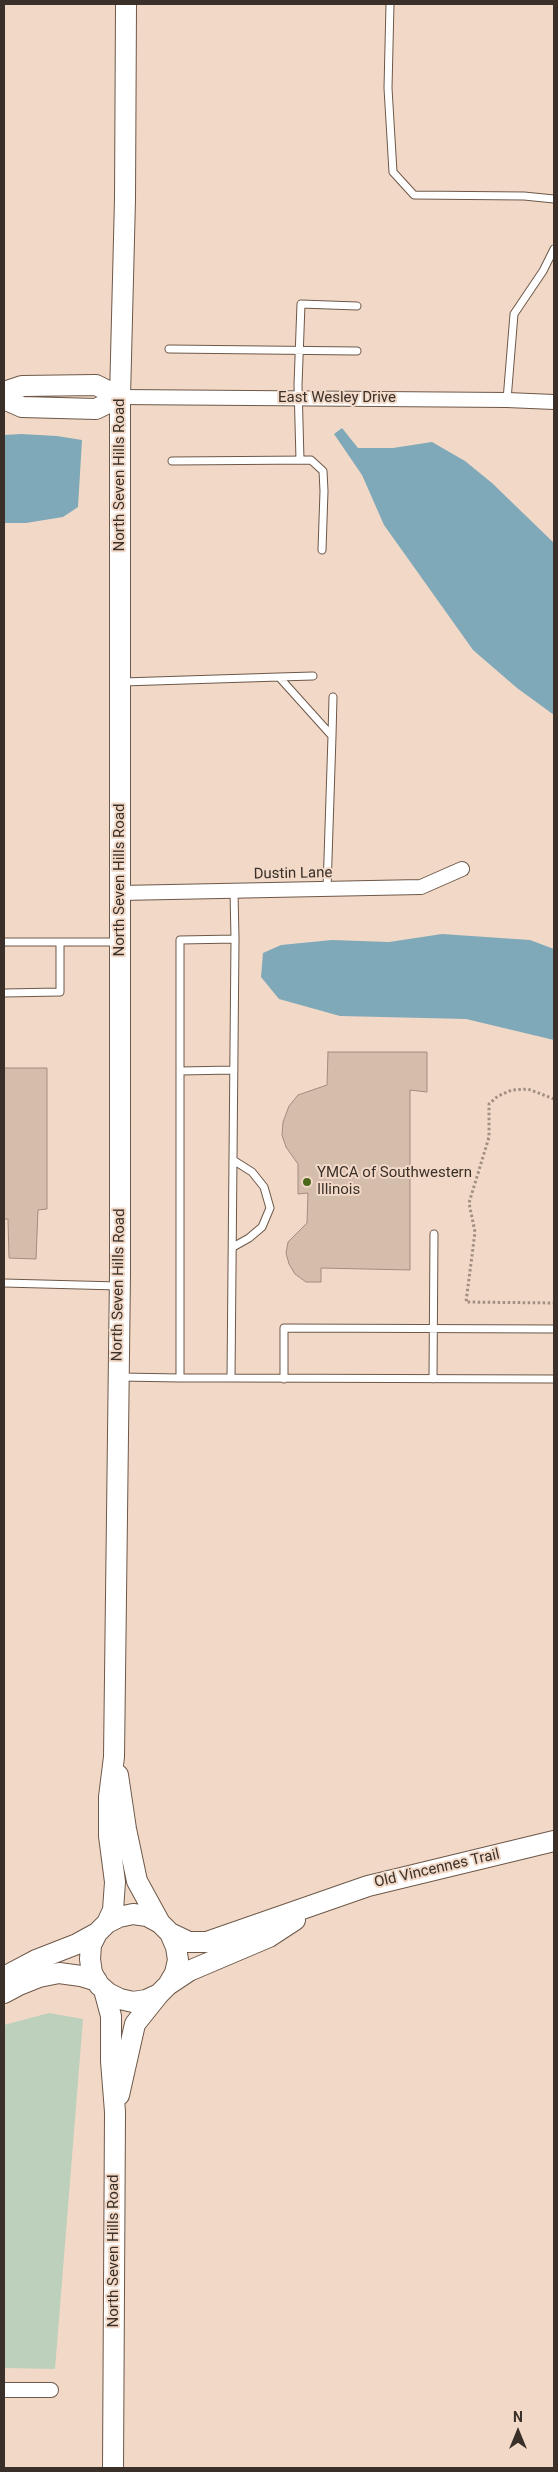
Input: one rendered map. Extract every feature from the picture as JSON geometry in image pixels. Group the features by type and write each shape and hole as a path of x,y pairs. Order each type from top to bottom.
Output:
{"street":[{"name":"North Seven Hills Road","path":"102,1928 113,1910 115,1882 109,1836 109,1797 114,1757 117,1377 120,1286 120,397 125,199 126,4"},
{"name":"East Wesley Drive","path":"4,392 22,386 96,385 120,397 554,402"},
{"name":"East Wesley Drive","path":"4,399 22,407 96,409 120,397"},
{"name":"Dustin Lane","path":"120,893 421,887 462,869"},
{"name":"North Seven Hills Road","path":"114,1757 137,1881 165,1928"},
{"name":"Old Vincennes Trail","path":"165,1928 189,1942 207,1942 368,1886 554,1841"},
{"name":"Old Vincennes Trail","path":"163,1990 189,1971 211,1960 238,1951 269,1937 322,1902"},
{"path":"4,1977 36,1960 77,1944 119,1916 133,1914 148,1916 165,1928 176,1947 178,1960 175,1973 163,1990 146,2000 133,2002 120,2000 100,1985 81,1976 59,1973 19,1984 4,1993"},
{"path":"100,1985 90,1959 91,1946 102,1928"},
{"name":"North Seven Hills Road","path":"100,1985 111,2016 111,2061 115,2112 113,2468"},
{"name":"North Seven Hills Road","path":"115,2112 135,2024 163,1990"},
{"path":"4,2390 51,2390"}],"lane":[{"path":"390,4 388,88 393,172 414,195 524,196 554,199"},
{"path":"506,400 514,314 543,271 554,248"},
{"path":"300,460 299,351 301,304 357,306"},
{"path":"169,349 357,352"},
{"path":"172,461 311,460 323,471 322,550"},
{"path":"120,682 313,676"},
{"path":"279,677 332,736"},
{"path":"327,889 333,697"},
{"path":"232,1378 234,891"},
{"path":"180,1378 180,940 235,938"},
{"path":"4,942 120,942"},
{"path":"4,994 60,992 60,942"},
{"path":"180,1071 234,1070"},
{"path":"233,1160 252,1172 264,1186 270,1208 262,1227 249,1238 233,1246"},
{"path":"433,1378 434,1234"},
{"path":"4,1283 120,1286"},
{"path":"284,1378 284,1328 554,1330"},
{"path":"117,1377 554,1379"}],"path":[{"path":"554,1099 528,1089 498,1096 490,1104 489,1137 469,1203 475,1232 466,1302 554,1303"}],"green space":[{"path":"49,2013 83,2019 55,2369 4,2368 4,2025"}],"water":[{"path":"342,428 358,448 393,448 432,442 465,461 492,483 554,543 554,715 517,688 473,650 384,525 362,475 334,434"},
{"path":"4,435 57,436 82,440 78,507 63,517 26,523 4,523"},
{"path":"442,934 530,940 554,949 554,1040 466,1019 340,1016 279,999 261,977 263,953 281,945 332,940 389,942"}],"building":[{"path":"328,1052 427,1052 427,1092 410,1090 410,1270 321,1268 321,1282 306,1282 295,1274 289,1264 286,1253 288,1242 307,1223 308,1193 298,1194 298,1164 286,1147 282,1135 283,1122 289,1106 298,1095 327,1085"},
{"path":"4,1068 47,1068 47,1209 38,1210 36,1259 9,1258 8,1219 4,1219"}],"place":[{"name":"YMCA of Southwestern Illinois","path":"307,1182"}]}
